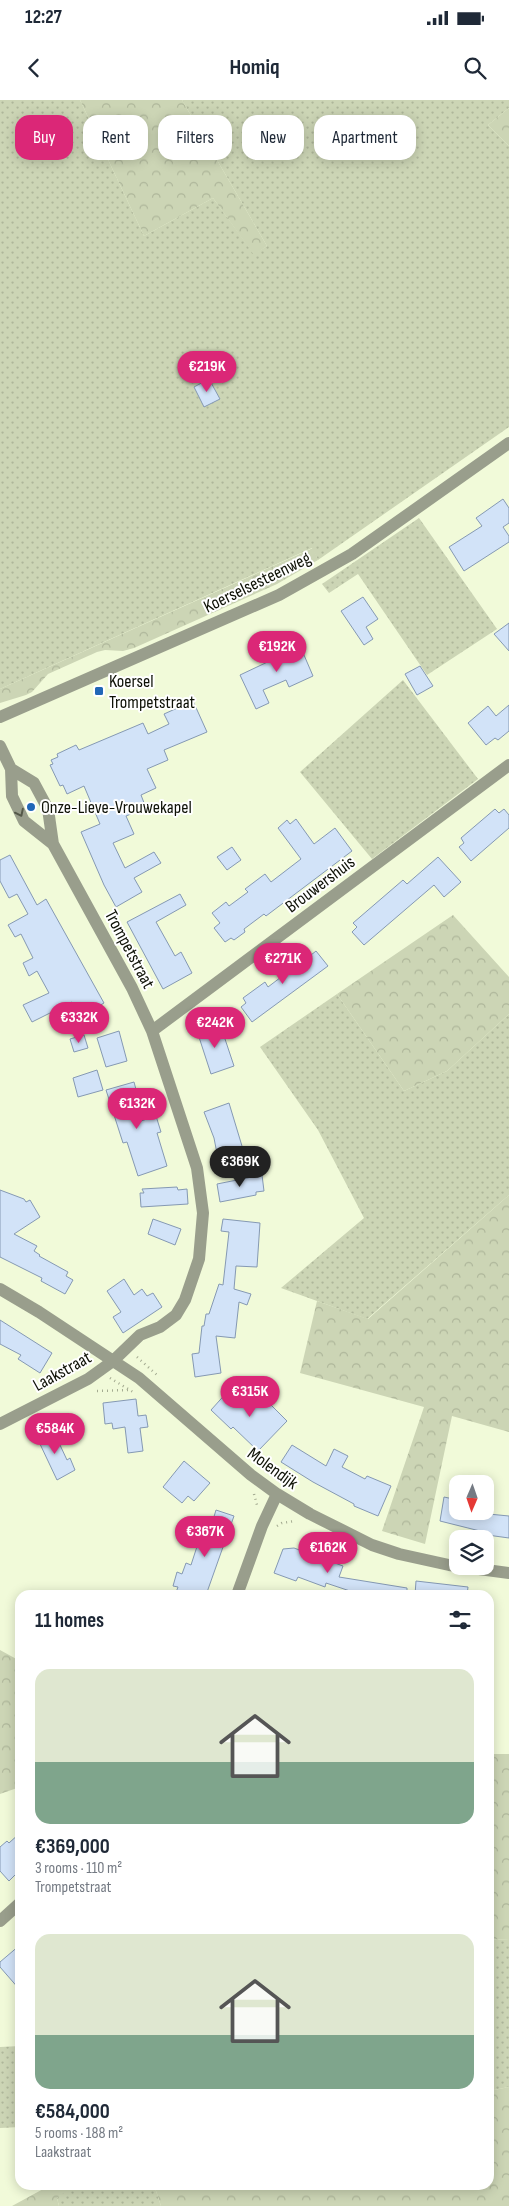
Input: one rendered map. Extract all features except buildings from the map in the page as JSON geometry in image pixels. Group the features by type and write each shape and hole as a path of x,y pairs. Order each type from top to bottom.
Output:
{"street":[{"name":"Koerselsesteenweg","path":"0,717 279,595 352,554 509,443"},
{"name":"Trompetstraat","path":"0,746 10,769 12,796 24,821 53,844"},
{"name":"Brouwershuis","path":"152,1031 509,765"},
{"name":"Trompetstraat","path":"10,769 34,783 48,809 53,844 132,988 152,1031 196,1168 202,1197 202,1236 199,1260 193,1280 176,1314 160,1327 140,1335 114,1361"},
{"name":"Molendijk","path":"0,1289 39,1312 139,1378 237,1463 277,1494 310,1514 350,1534 399,1554 449,1566 509,1573"},
{"name":"Laakstraat","path":"0,1424 88,1379 114,1361"},
{"path":"239,1590 262,1526 277,1494"},
{"path":"0,1921 15,1908"}],"path":[{"path":"141,1360 160,1378"},
{"path":"88,1392 129,1390"}],"green space":[{"path":"0,100 80,100 87,115 83,115 83,160 108,160 144,236 213,198 254,254 267,246 217,160 232,160 232,115 191,115 182,100 509,100 509,108 488,125 509,146 509,427 318,560 312,548 0,689"},
{"path":"80,100 182,100 191,115 158,115 158,160 217,160 267,246 254,255 213,198 144,236 108,160 148,160 148,115 87,115"},
{"path":"509,108 509,146 488,125"},
{"path":"419,518 497,629 427,675 358,574 329,593 322,584"},
{"path":"313,548 318,560 277,584 134,648 123,651 105,650 97,652 48,674 32,692 0,703 0,689"},
{"path":"403,680 478,779 372,859 300,772"},
{"path":"453,915 509,977 509,1014 447,1071 404,1091 337,994"},
{"path":"337,994 404,1091 447,1071 509,1014 509,1195 367,1319 281,1288 364,1218 318,1130 260,1047"},
{"path":"509,1195 509,1432 452,1416 425,1544 382,1531 424,1407 300,1373 317,1301 368,1319"},
{"path":"0,1650 15,1658 15,1789 0,1794"},
{"path":"494,1754 509,1754 509,1940 494,1939"},
{"path":"494,1939 509,1940 509,2087 494,2090"},
{"path":"15,2046 15,2127 0,2128 0,2047"},
{"path":"509,2087 509,2206 161,2206 156,2190 494,2190 494,2090"},
{"path":"41,2190 67,2190 57,2198 59,2206 12,2206"},
{"path":"66,2190 156,2190 161,2206 59,2206 57,2198"}],"place":[{"name":"Koersel Trompetstraat","path":"99,691"},
{"name":"Onze-Lieve-Vrouwekapel","path":"31,807"}]}
